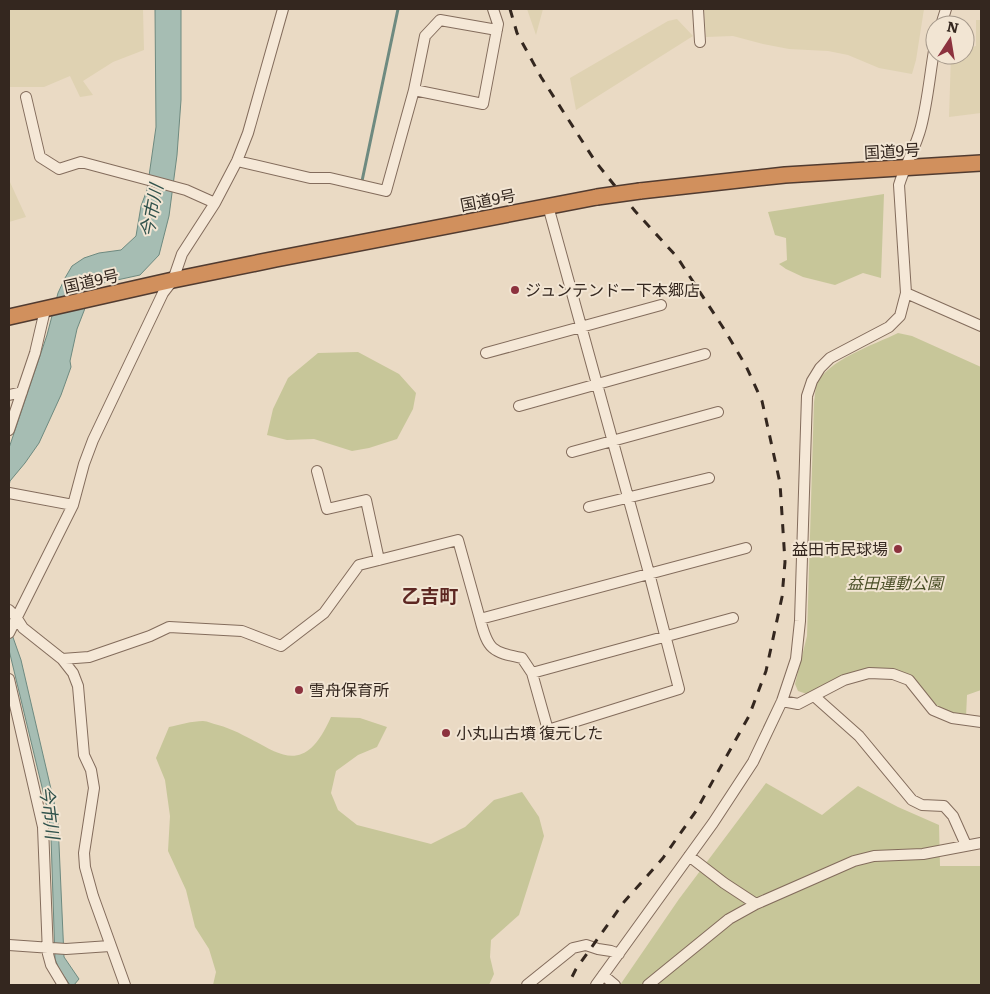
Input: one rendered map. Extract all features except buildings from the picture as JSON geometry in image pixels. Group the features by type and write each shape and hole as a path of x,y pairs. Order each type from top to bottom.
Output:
{"highway":[{"name":"国道9号","path":"9,318 173,280 597,197 785,175 981,163"}],"street":[{"path":"125,985 93,896 85,867 84,853 94,788 91,770 84,755 78,686 73,673 62,659 12,621 73,505 84,464 93,440 163,293 173,280 182,254 214,203 236,162 248,133 283,9"},
{"path":"414,90 483,104 498,24 493,9"},
{"path":"698,9 700,42"},
{"path":"236,162 310,178 330,178 386,191 414,90 425,36 440,20 497,30"},
{"path":"596,985 689,856 753,762 782,701 796,659 800,621 806,412 810,389 820,368 830,358 889,327 900,316 906,293 899,186 904,168 921,129 932,65"},
{"path":"26,97 40,157 59,169 80,162 181,189 214,203"},
{"path":"62,659 89,657 131,643 169,626 242,631 281,646 324,613 359,564 458,540 485,639 494,649 503,654 522,658 532,673 548,730 680,689 650,573 548,206"},
{"path":"906,293 981,326"},
{"path":"486,353 661,305"},
{"path":"9,430 48,309"},
{"path":"519,406 705,354"},
{"path":"9,395 22,392"},
{"path":"572,452 718,412"},
{"path":"317,471 327,509 366,500 379,560"},
{"path":"589,507 708,478"},
{"path":"10,493 73,505"},
{"path":"480,620 746,548"},
{"path":"532,673 733,618"},
{"path":"782,701 798,704 844,680 869,674 892,674 909,680 933,710 952,718 969,722 981,722"},
{"path":"9,679 43,827 51,965 63,985"},
{"path":"814,696 859,736 912,800 922,805 944,806 953,816 966,845"},
{"path":"648,985 729,918 756,904 854,861 874,856 923,854 981,843"},
{"path":"689,856 724,883 756,904"},
{"path":"9,945 51,948 110,946"},
{"path":"527,985 573,948 586,945 619,954"},
{"path":"603,975 615,985"}],"shaded area":[{"path":"9,9 143,9 144,50 113,62 83,81 93,95 80,97 70,76 44,87 9,87"},
{"path":"527,9 543,9 536,35"},
{"path":"704,9 924,9 912,74 879,68 848,55 828,51 789,49 733,36 706,37"},
{"path":"677,19 693,36 576,110 570,78 668,21"},
{"path":"976,20 981,20 981,113 949,117 951,65 975,65"},
{"path":"9,180 26,217 9,222"}],"green space":[{"path":"884,194 881,278 863,273 835,285 803,277 779,264 787,260 786,238 775,235 768,212"},
{"name":"益田運動公園","path":"898,333 912,336 981,367 981,690 967,695 966,717 954,714 935,705 894,670 807,694 798,691 795,684 807,636 816,386 821,377 840,361"},
{"path":"358,352 399,374 416,393 413,409 397,439 352,451 314,439 287,440 267,435 273,409 288,378 318,353"},
{"path":"331,717 360,718 387,727 377,747 358,755 336,771 331,793 338,810 357,825 431,844 465,827 494,800 522,792 539,817 544,836 519,915 491,940 490,957 494,974 489,985 213,985 216,972 209,949 195,927 186,890 168,851 170,816 165,780 156,758 169,727 207,721 236,732 281,754 294,756 307,751 319,739"},
{"path":"766,783 822,815 858,786 898,807 939,825 940,866 981,866 981,985 620,985 679,899"}],"water":[{"name":"今市川","path":"155,9 181,9 181,100 177,155 169,216 159,255 140,275 94,285 77,329 70,361 71,367 61,395 39,443 10,481 9,486 9,448 47,335 58,293 65,278 72,266 84,258 99,253 121,250 136,236 141,206 147,190 156,127"},
{"name":"今市川","path":"9,626 21,660 58,822 64,957 79,979 74,985 70,985 59,969 55,959 49,816 9,650"}],"waterway":[{"path":"362,181 398,9"}],"railway":[{"path":"510,9 517,33 541,77 595,161 635,211 677,257 746,366 762,401 780,483 785,562 782,597 766,671 749,716 696,811 663,858 624,902 576,969 568,985"}],"place":[{"name":"ジュンテンドー下本郷店","path":"515,290"},
{"name":"益田市民球場","path":"898,549"},
{"name":"雪舟保育所","path":"299,690"},
{"name":"小丸山古墳 復元した","path":"446,733"}],"district":[{"name":"乙吉町","path":"430,596"}]}
